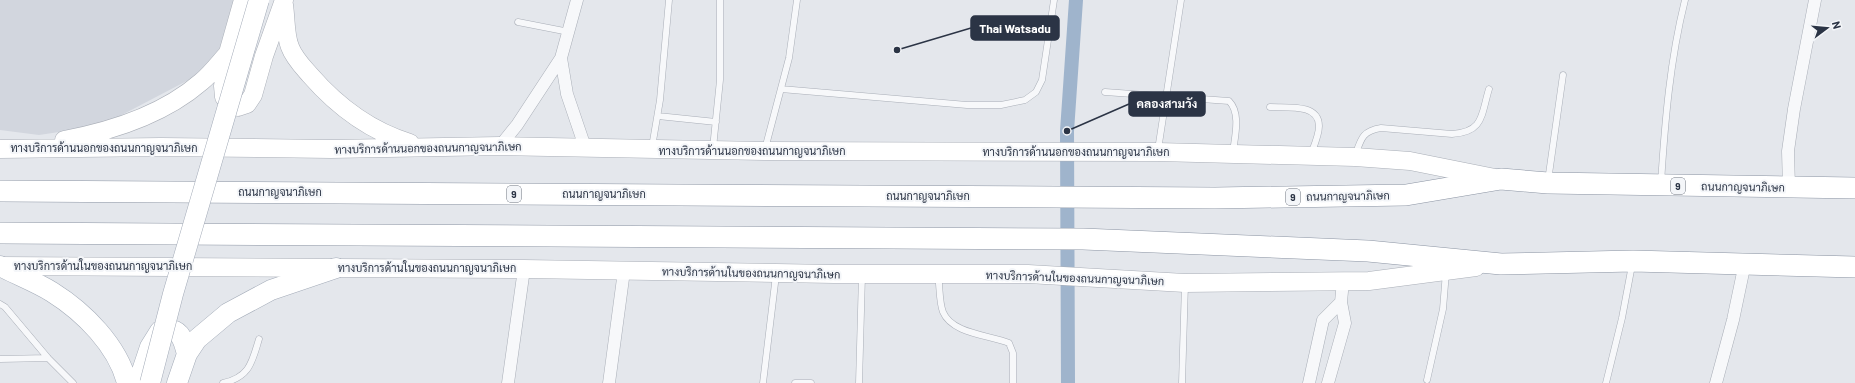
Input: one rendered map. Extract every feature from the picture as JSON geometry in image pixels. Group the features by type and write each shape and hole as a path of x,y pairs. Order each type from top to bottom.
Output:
{"highway":[{"name":"ถนนกาญจนาภิเษก","path":"0,191 1215,198 1406,195 1501,180 1548,183 1855,188"},
{"path":"0,233 1022,240 1083,239 1368,251 1501,264 1633,261 1855,267"}],"main road":[{"path":"243,0 228,52 223,86 224,97 231,104 238,107 247,104 253,95 264,56 284,0"},
{"path":"150,383 173,294 258,0"},
{"path":"160,383 183,292 268,0"},
{"path":"284,0 290,47 299,63 327,95 365,124 390,137 424,147"},
{"path":"24,148 78,138 118,127 151,113 174,101 200,83 228,52"},
{"name":"ทางบริการด้านนอกของถนนกาญจนาภิเษก","path":"0,149 331,149 500,146 651,150 712,149 765,151 1158,152 1311,156 1410,161 1501,180"},
{"name":"ทางบริการด้านในของถนนกาญจนาภิเษก","path":"0,266 524,269 862,274 1028,274 1185,283 1369,281 1501,264"},
{"path":"0,266 53,292 82,315 105,339 119,360 127,383"},
{"path":"178,383 187,354 197,339 228,314 271,290 336,268"},
{"path":"138,383 150,347 160,331 168,329 179,333 184,342 187,354"}],"street":[{"path":"500,146 517,125 561,58 577,0"},
{"path":"1789,188 1788,151 1793,116 1815,0"},
{"path":"561,58 567,94 585,148"},
{"path":"1716,383 1733,320 1745,263"},
{"path":"508,383 524,269"},
{"path":"609,383 624,271"},
{"path":"1328,383 1345,323 1340,302 1343,281"},
{"path":"1309,383 1323,320 1340,302"},
{"path":"1314,362 1333,366"}],"lane":[{"path":"651,150 658,116 669,0"},
{"path":"712,149 720,80 720,0"},
{"path":"765,151 789,58 797,0"},
{"path":"781,89 967,105 1001,105 1025,100 1036,92 1042,80 1054,0"},
{"path":"1158,152 1181,0"},
{"path":"1660,185 1666,112 1679,23 1685,0"},
{"path":"518,22 569,32"},
{"path":"1548,183 1563,76"},
{"path":"1355,158 1361,140 1371,130 1381,128 1452,134 1464,133 1473,130 1478,124 1489,89"},
{"path":"1105,92 1229,101 1235,107 1236,116 1233,154"},
{"path":"1270,107 1309,109 1315,114 1319,126 1311,156"},
{"path":"658,116 716,122"},
{"path":"1606,383 1622,318 1633,261"},
{"path":"1427,380 1443,309 1446,271"},
{"path":"763,383 776,273"},
{"path":"859,383 862,274"},
{"path":"938,274 943,312 948,321 957,328 1009,343 1013,353 1014,383"},
{"path":"1182,383 1185,283"},
{"path":"0,304 5,307 48,358 73,383"},
{"path":"223,383 232,381 252,365 259,338"},
{"path":"0,359 48,358"},
{"path":"795,383 811,383"}],"shaded area":[{"path":"0,0 237,0 226,40 200,74 114,119 86,128 39,135 0,130"}],"waterway":[{"path":"1068,383 1067,131 1076,0"}],"place":[{"name":"Thai Watsadu","path":"897,50"},
{"name":"คลองสามวัง","path":"1067,131"}]}
